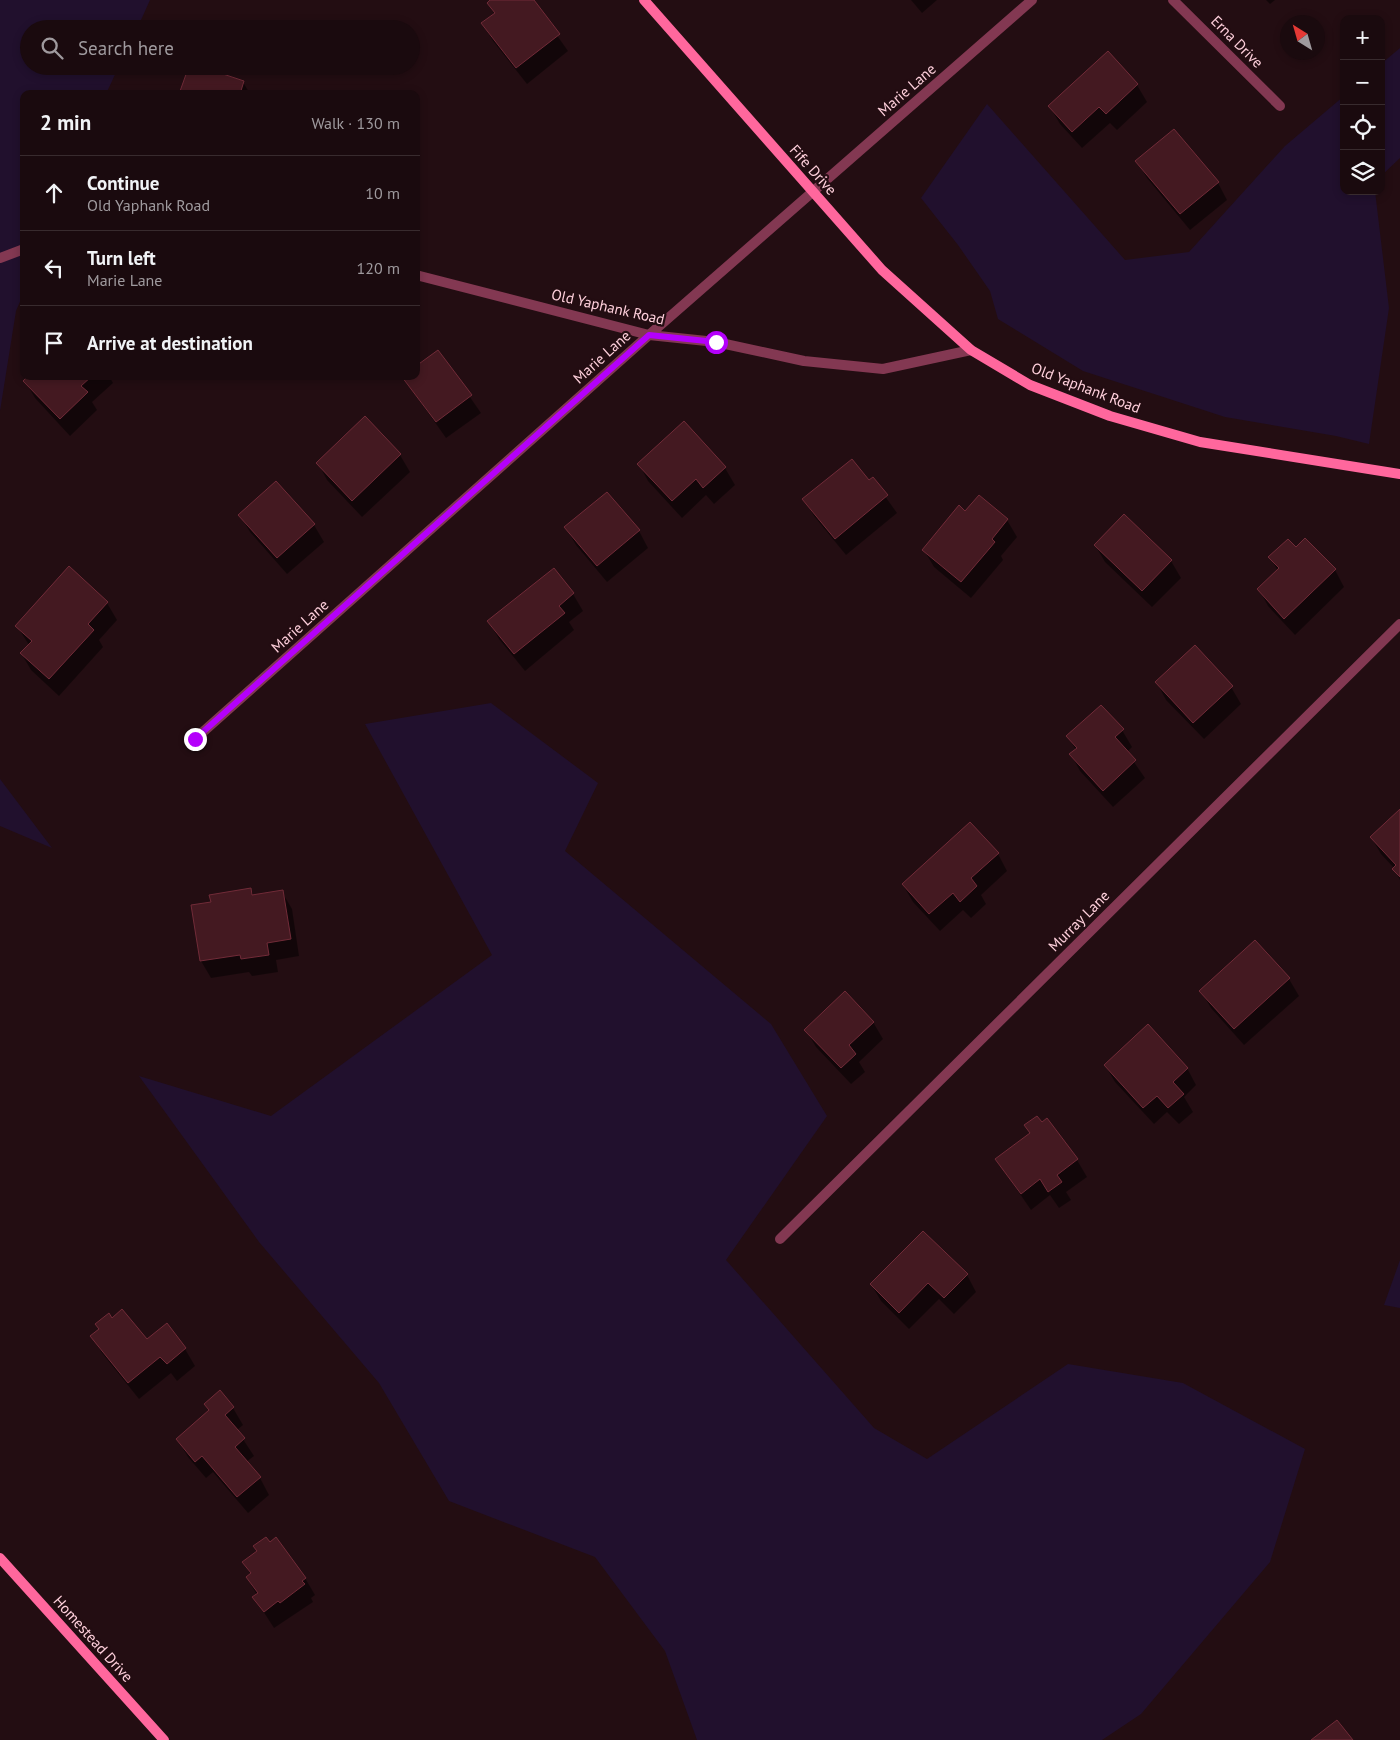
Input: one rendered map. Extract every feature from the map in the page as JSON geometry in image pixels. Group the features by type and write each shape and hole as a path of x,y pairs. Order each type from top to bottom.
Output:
{"street":[{"name":"Fife Drive","path":"644,0 882,270 972,350"},
{"name":"Marie Lane","path":"195,739 649,335 1032,0"},
{"name":"Erna Drive","path":"1173,0 1280,106"},
{"path":"0,258 20,250"},
{"name":"Old Yaphank Road","path":"420,276 649,335 716,342 804,361 883,369 972,350 1030,385 1119,419 1200,442 1400,474"},
{"name":"Murray Lane","path":"780,1239 1400,624"},
{"name":"Homestead Drive","path":"0,1558 164,1740"}],"shaded area":[{"path":"0,0 150,0 141,20 20,20 20,75 115,75 108,90 20,90 20,302 16,311 0,411"},
{"path":"1400,48 1400,158 1385,172 1385,105 1385,61"},
{"path":"1340,99 1340,195 1375,195 1389,308 1369,444 1336,436 1225,417 1083,371 998,319 990,291 958,245 921,198 987,104 1125,260 1189,252 1285,146"},
{"path":"491,703 598,783 565,851 771,1024 827,1116 726,1260 874,1428 927,1459 1068,1364 1183,1383 1305,1449 1270,1562 1141,1714 1102,1740 697,1740 665,1651 595,1557 449,1501 379,1383 259,1242 139,1076 271,1116 492,955 365,724"},
{"path":"0,779 52,848 0,826"},
{"path":"1400,1260 1400,1308 1384,1305"}],"building":[{"path":"490,0 534,0 560,34 516,68 481,23 495,13 487,3"},
{"path":"1108,51 1138,84 1106,114 1099,107 1072,132 1048,106"},
{"path":"186,75 226,75 244,81 241,90 180,90"},
{"path":"1174,129 1219,182 1180,214 1135,161"},
{"path":"438,350 472,395 436,422 404,380 420,380 420,363"},
{"path":"88,380 81,386 88,392 60,419 23,381"},
{"path":"365,416 401,454 352,501 316,463"},
{"path":"684,421 726,467 703,488 696,479 672,501 637,464"},
{"path":"852,459 869,480 873,477 888,495 835,539 802,499"},
{"path":"276,481 315,524 277,558 238,515"},
{"path":"607,492 640,530 597,566 564,527"},
{"path":"979,495 1008,519 992,539 995,542 961,582 922,550 959,505 965,511"},
{"path":"1124,514 1172,560 1142,591 1094,545"},
{"path":"1305,538 1336,569 1284,619 1257,589 1279,568 1268,557 1288,539 1296,547"},
{"path":"69,566 108,602 88,624 94,630 49,679 20,653 32,641 15,626"},
{"path":"554,568 574,593 559,606 565,613 514,654 487,621"},
{"path":"1195,645 1233,686 1193,723 1155,682"},
{"path":"1101,705 1124,729 1115,737 1136,760 1103,791 1069,754 1077,748 1066,736"},
{"path":"1400,809 1400,877 1392,869 1396,865 1370,837"},
{"path":"970,822 999,853 971,878 977,886 960,902 953,893 929,914 902,884"},
{"path":"251,888 252,895 283,890 291,939 267,943 269,955 241,959 240,955 200,961 191,905 211,902 209,895"},
{"path":"1255,940 1290,978 1234,1029 1199,991"},
{"path":"845,991 874,1022 849,1045 856,1054 841,1068 804,1030"},
{"path":"1148,1024 1188,1068 1173,1082 1184,1094 1168,1108 1157,1096 1143,1108 1104,1065"},
{"path":"1037,1116 1042,1122 1047,1118 1078,1159 1057,1175 1062,1182 1048,1192 1040,1179 1021,1194 995,1159 1030,1133 1024,1125"},
{"path":"923,1231 968,1274 944,1298 928,1283 899,1313 870,1284"},
{"path":"122,1309 147,1339 167,1323 186,1348 167,1364 160,1357 128,1383 90,1336 99,1329 95,1324 109,1313 112,1318"},
{"path":"220,1390 234,1407 225,1415 245,1438 235,1447 261,1477 237,1497 202,1456 195,1462 176,1439 209,1410 204,1404"},
{"path":"266,1537 270,1542 276,1537 306,1578 302,1581 305,1584 280,1603 278,1601 264,1612 252,1597 258,1593 246,1577 251,1573 242,1562 257,1551 253,1546"},
{"path":"1337,1720 1353,1740 1311,1740"}],"route":[{"path":"195,739 649,335 716,342"}]}
